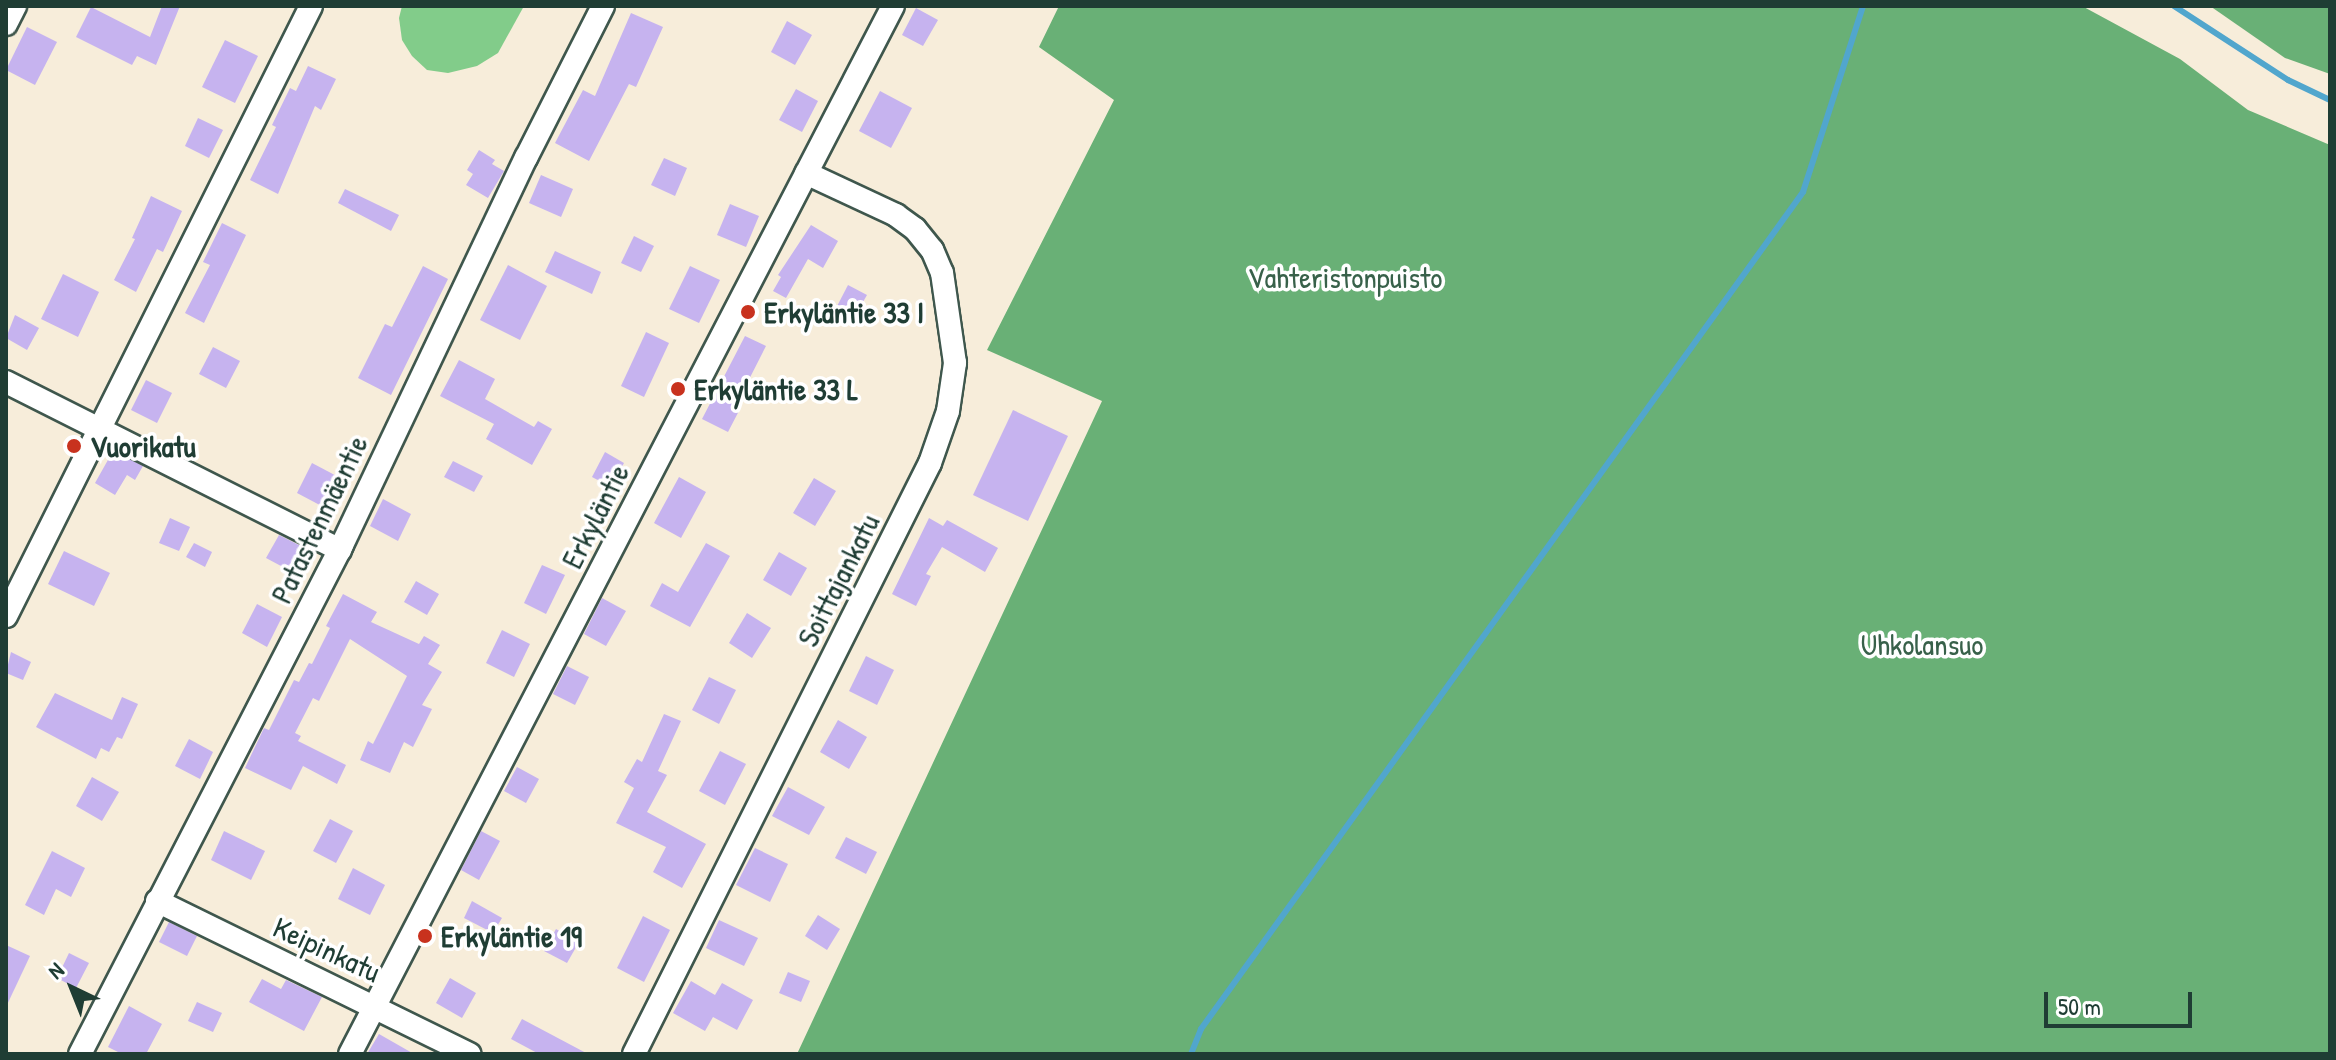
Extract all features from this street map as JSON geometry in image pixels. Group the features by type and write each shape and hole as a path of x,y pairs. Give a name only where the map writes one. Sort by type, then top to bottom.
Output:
{"street":[{"path":"6,24 15,6"},
{"path":"6,616 311,6"},
{"name":"Patastenmäentie","path":"80,1054 340,550 526,158 603,6"},
{"name":"Erkyläntie","path":"350,1054 893,6"},
{"name":"Soittajankatu","path":"634,1054 930,463 948,411 955,363 942,273 932,250 915,229 896,215 806,173"},
{"path":"6,382 340,550"},
{"name":"Keipinkatu","path":"157,901 470,1054"}],"green space":[{"path":"402,6 524,6 498,53 477,66 448,73 427,70 412,56 402,40 399,18"},
{"name":"Uhkolansuo","path":"1059,6 2082,6 2180,59 2248,110 2330,145 2330,1054 797,1054 1102,401 987,350 1114,100 1039,47"},
{"path":"2210,6 2330,6 2330,74 2285,58"}],"building":[{"path":"162,6 180,6 156,65 137,56 132,65 76,37 91,7 150,37"},
{"path":"916,8 938,20 923,46 902,35"},
{"path":"631,13 663,27 636,87 629,84 589,161 555,143 583,90 595,96"},
{"path":"787,21 812,35 795,65 771,52"},
{"path":"27,27 57,42 35,85 6,70"},
{"path":"225,40 258,56 235,103 202,87"},
{"path":"308,66 336,79 321,110 315,106 278,194 250,180 276,127 272,125 290,88 296,91"},
{"path":"796,89 818,101 802,132 779,120"},
{"path":"880,91 912,108 891,148 859,131"},
{"path":"198,118 223,130 209,158 185,146"},
{"path":"479,150 495,160 492,164 504,171 488,198 466,185 473,174 467,170"},
{"path":"664,158 687,168 675,196 651,185"},
{"path":"541,175 573,189 561,217 529,203"},
{"path":"345,189 399,215 391,231 338,203"},
{"path":"151,196 182,211 163,252 157,249 136,292 114,280 135,239 132,238"},
{"path":"730,204 759,216 746,247 717,235"},
{"path":"222,223 246,235 204,323 185,313 210,265 203,262"},
{"path":"811,225 838,241 823,268 808,259 786,298 773,291 781,277 778,275"},
{"path":"634,236 654,246 641,272 621,263"},
{"path":"555,251 601,272 592,294 545,272"},
{"path":"508,265 547,286 520,340 480,320"},
{"path":"423,266 448,279 391,395 358,378 385,324 392,327"},
{"path":"690,266 720,280 699,323 669,309"},
{"path":"63,274 99,292 78,337 41,319"},
{"path":"848,285 867,295 852,321 834,312"},
{"path":"15,315 39,328 27,350 6,338"},
{"path":"646,332 669,343 644,397 621,386"},
{"path":"745,336 766,346 736,405 741,407 728,432 702,419"},
{"path":"213,347 240,361 226,388 199,374"},
{"path":"459,360 495,379 485,399 534,427 538,421 552,429 532,465 486,439 494,424 440,396"},
{"path":"146,380 172,393 157,423 131,410"},
{"path":"1013,410 1068,436 1028,521 973,495"},
{"path":"113,451 143,466 135,480 127,475 115,495 95,483"},
{"path":"605,452 624,463 611,487 592,477"},
{"path":"453,461 483,476 474,492 444,477"},
{"path":"312,463 348,482 333,512 297,493"},
{"path":"679,477 706,492 681,538 654,523"},
{"path":"814,478 836,491 815,526 793,513"},
{"path":"383,499 411,514 398,541 370,526"},
{"path":"170,518 190,527 179,551 159,543"},
{"path":"929,518 943,526 947,520 998,548 985,572 942,547 926,574 931,576 916,606 892,594"},
{"path":"279,535 309,550 296,574 266,558"},
{"path":"194,543 212,552 205,567 186,557"},
{"path":"706,543 730,556 690,627 650,606 662,583 678,592"},
{"path":"64,551 110,573 94,606 48,584"},
{"path":"779,552 807,568 791,596 763,580"},
{"path":"542,565 565,575 546,614 524,603"},
{"path":"416,581 439,594 427,615 404,602"},
{"path":"343,594 377,612 371,622 419,644 424,636 440,645 428,664 442,672 422,705 432,709 413,747 404,742 390,773 360,760 368,741 373,744 407,676 350,639 319,701 313,698 295,733 301,736 298,741 346,765 337,784 303,766 291,790 245,768 264,728 269,730 294,680 299,682 309,663 312,664 330,628 326,626"},
{"path":"602,598 626,611 606,646 584,634"},
{"path":"257,604 282,617 267,647 242,633"},
{"path":"747,613 771,628 752,658 729,643"},
{"path":"502,630 530,644 514,677 486,663"},
{"path":"11,652 31,662 23,680 6,673"},
{"path":"866,656 894,670 877,705 849,691"},
{"path":"567,666 589,677 575,705 553,694"},
{"path":"709,677 736,690 719,724 692,710"},
{"path":"55,693 112,720 122,697 138,704 122,739 117,737 109,752 101,748 96,759 36,727"},
{"path":"664,714 681,721 658,771 667,775 647,812 706,844 682,888 653,872 666,847 616,823 634,788 624,782 637,759 642,762"},
{"path":"838,720 867,737 849,769 820,752"},
{"path":"189,739 213,752 200,779 175,766"},
{"path":"720,751 746,764 725,805 699,791"},
{"path":"517,767 539,779 526,803 504,791"},
{"path":"92,777 119,792 102,821 76,806"},
{"path":"788,787 825,807 809,835 772,816"},
{"path":"330,819 353,831 336,863 313,851"},
{"path":"224,831 265,851 251,880 211,860"},
{"path":"481,831 500,841 479,880 461,870"},
{"path":"846,837 877,852 866,874 835,858"},
{"path":"755,848 788,864 770,902 736,885"},
{"path":"52,851 85,868 71,897 56,889 44,915 25,905"},
{"path":"353,868 385,885 370,915 338,899"},
{"path":"472,901 502,918 493,933 464,918"},
{"path":"818,915 840,929 827,950 805,936"},
{"path":"643,916 670,930 644,982 617,968"},
{"path":"719,920 758,938 744,966 706,948"},
{"path":"169,922 197,936 187,956 159,942"},
{"path":"556,929 579,942 567,963 544,951"},
{"path":"6,945 30,956 6,1007"},
{"path":"69,953 89,963 76,988 57,978"},
{"path":"788,972 810,981 801,1002 779,993"},
{"path":"450,978 476,993 462,1018 436,1003"},
{"path":"262,979 281,989 286,980 322,997 304,1031 249,1002"},
{"path":"691,981 715,995 722,983 753,1000 737,1030 713,1017 705,1031 673,1013"},
{"path":"197,1002 222,1013 213,1032 188,1021"},
{"path":"129,1006 162,1024 146,1054 122,1054 108,1047"},
{"path":"522,1019 588,1054 539,1054 511,1039"},
{"path":"379,1034 414,1054 367,1054"}],"waterway":[{"path":"1191,1054 1201,1029 1803,192 1863,6"},
{"path":"2174,6 2288,80 2330,100"}],"place":[{"name":"Erkyläntie 33 I","path":"748,312"},
{"name":"Erkyläntie 33 L","path":"678,389"},
{"name":"Vuorikatu","path":"74,446"},
{"name":"Erkyläntie 19","path":"425,936"}],"park label":[{"name":"Vahteristonpuisto","path":"1345,277"}]}
